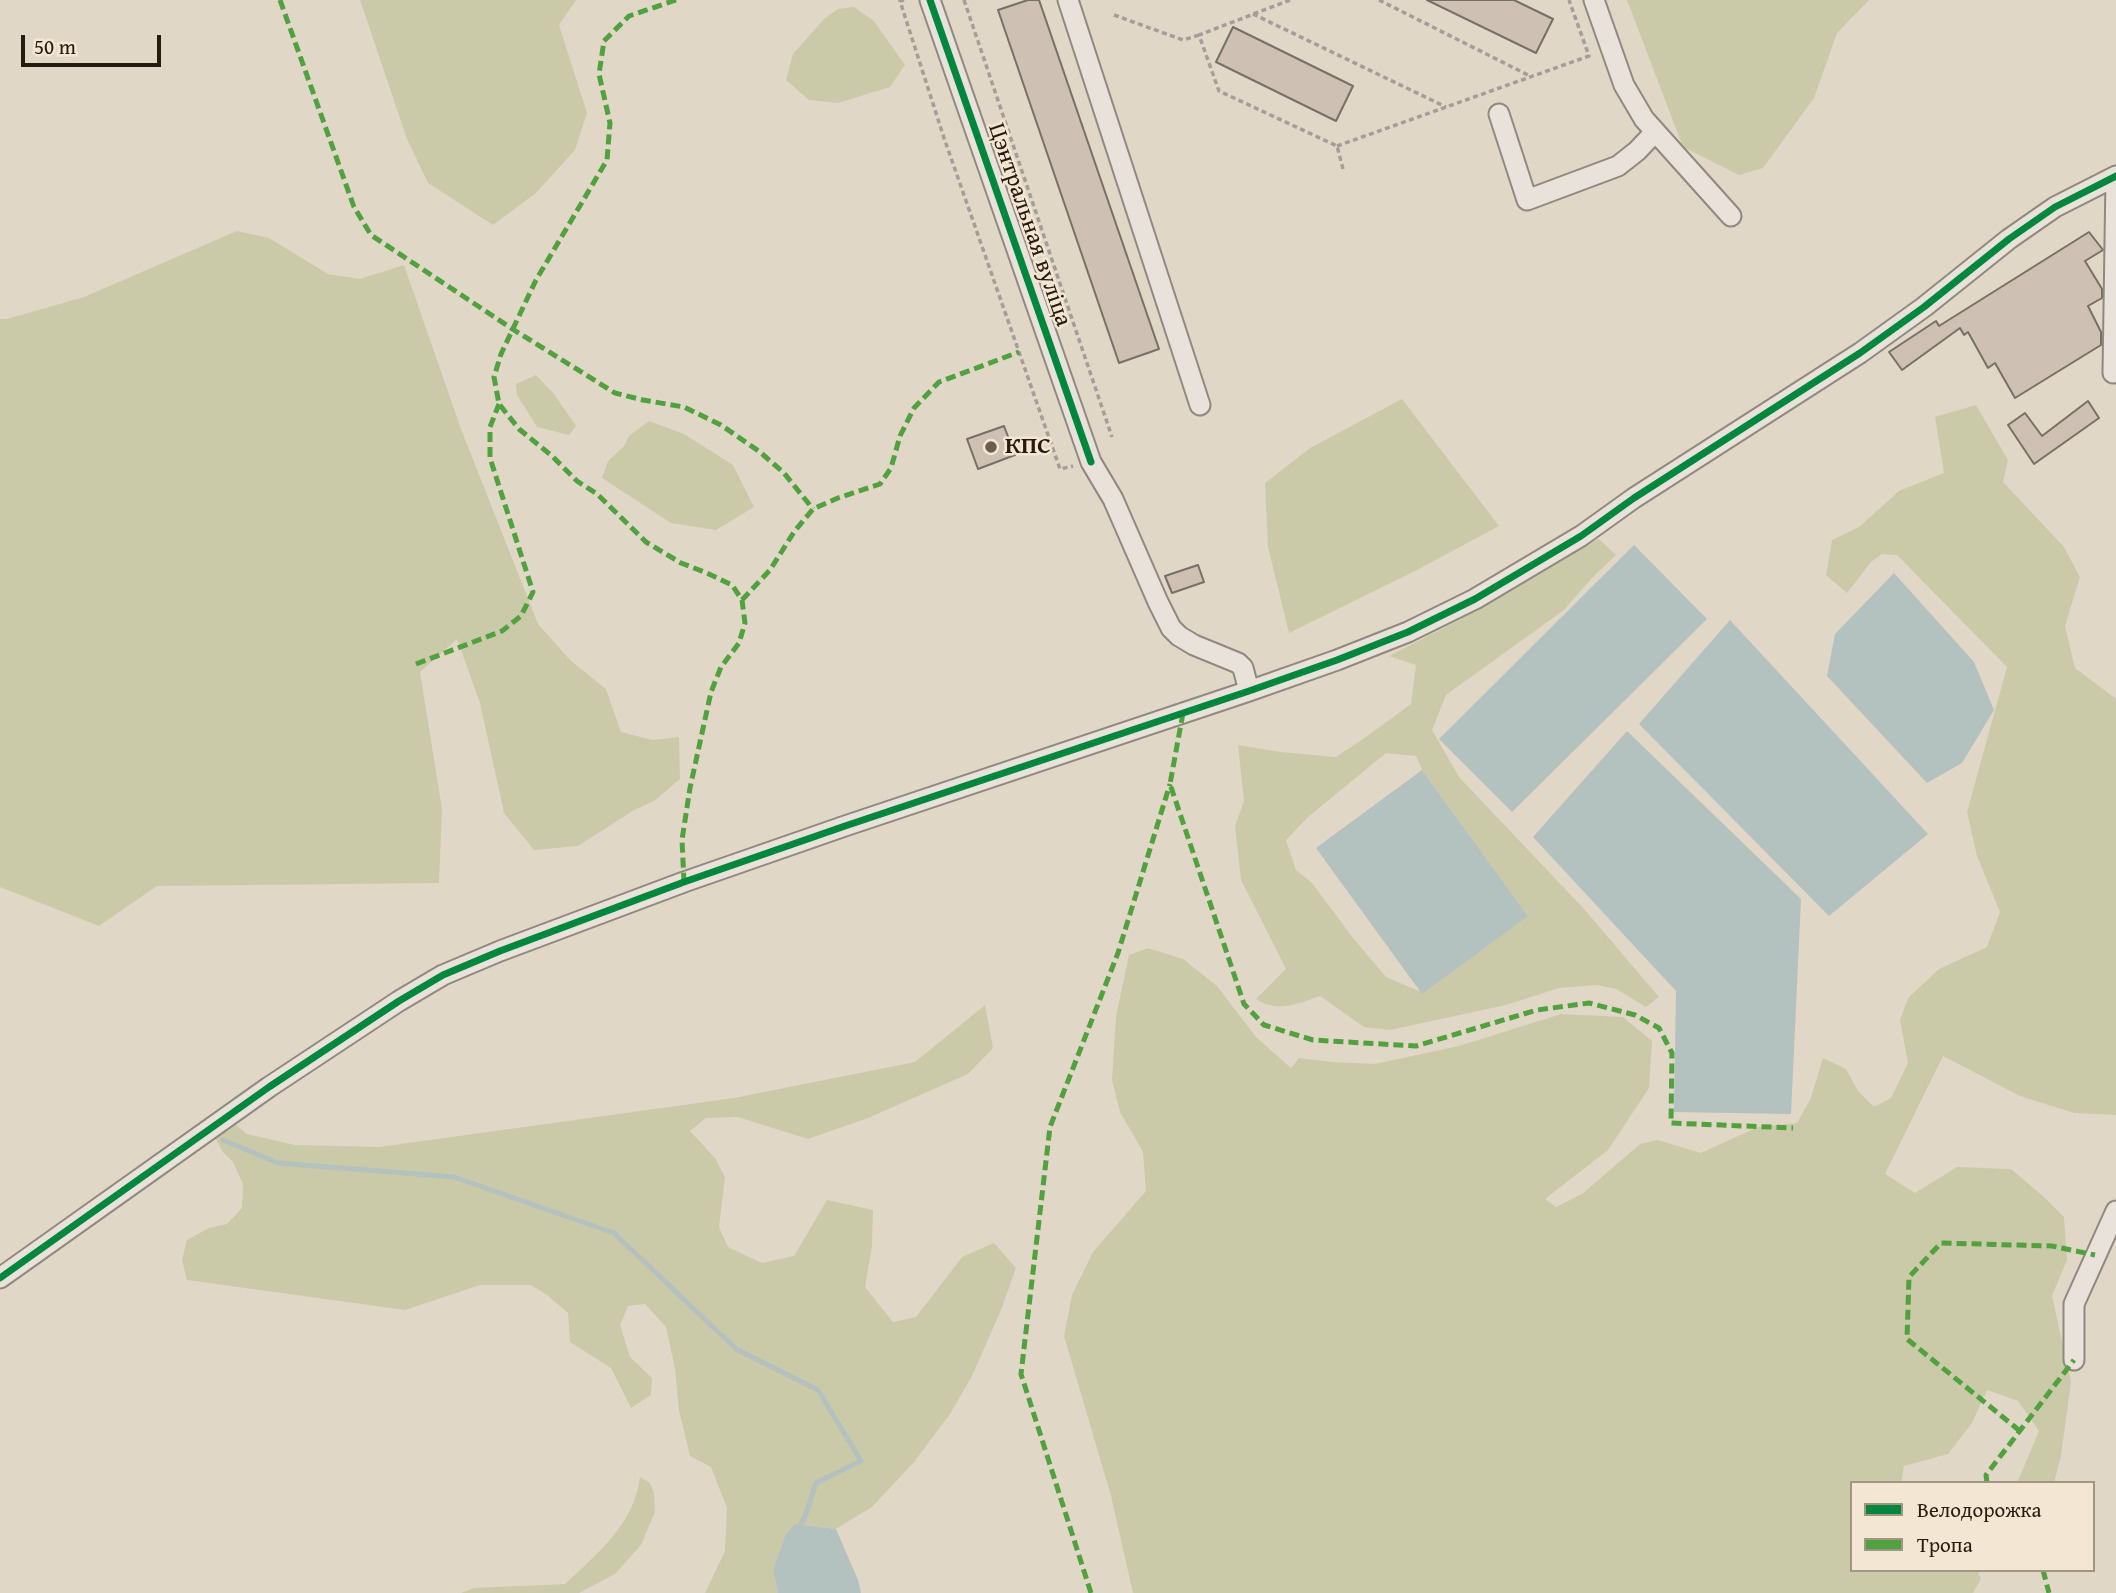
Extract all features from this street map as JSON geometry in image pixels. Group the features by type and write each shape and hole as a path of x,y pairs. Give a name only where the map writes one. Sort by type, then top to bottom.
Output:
{"street":[{"name":"Цэнтральная вуліца","path":"930,0 1091,462 1113,499 1171,628 1194,645 1238,663 1249,691"},
{"path":"1068,0 1200,405"},
{"path":"1594,0 1624,85 1644,119 1731,216"},
{"path":"1499,114 1527,200 1618,166 1655,132"},
{"path":"0,1278 268,1087 443,975 696,878 1249,691 1408,632 1475,600 1581,537 1634,498 1860,353 2055,207 2116,176 2113,373"},
{"path":"2074,1360 2074,1304 2116,1211"}],"path":[{"path":"901,0 944,138 1060,469 1091,462"},
{"path":"964,0 1112,437"},
{"path":"1114,15 1183,40 1290,0"},
{"path":"1379,0 1532,76"},
{"path":"1199,34 1219,91 1337,146 1590,56 1569,0"},
{"path":"1253,14 1446,107"},
{"path":"1337,146 1343,169"}],"green space":[{"path":"360,0 576,0 559,25 587,113 575,150 536,193 493,225 428,183 407,139"},
{"path":"1627,0 1869,0 1837,33 1814,98 1763,168 1739,175 1683,147"},
{"path":"854,7 874,21 905,65 890,87 838,103 809,100 786,80 793,54 825,18 838,9"},
{"path":"237,231 269,238 328,274 360,279 404,265 461,429 538,624 571,661 606,689 621,732 653,740 679,737 680,779 654,801 634,810 578,846 534,850 504,813 480,703 457,639 420,672 442,809 439,883 157,886 99,926 0,887 0,319 84,297"},
{"path":"536,375 554,394 576,426 569,435 537,427 517,395 516,384"},
{"path":"1402,399 1499,526 1289,633 1268,547 1265,483 1310,448"},
{"path":"1976,405 2008,460 2003,482 2064,547 2080,577 2065,626 2075,668 2116,699 2116,1115 2074,1113 2020,1096 1943,1056 1885,1174 1915,1193 1957,1167 2011,1169 2064,1217 2067,1260 2052,1296 2071,1382 2061,1456 2055,1481 2018,1481 2039,1431 2018,1401 1987,1390 1972,1423 1948,1454 1904,1466 1901,1481 1850,1481 1850,1572 1978,1572 1981,1579 1973,1593 1133,1593 1111,1496 1064,1336 1072,1295 1093,1252 1146,1191 1143,1152 1120,1112 1112,1080 1116,1016 1129,955 1148,948 1183,959 1217,986 1256,1037 1291,1068 1299,1058 1375,1064 1459,1046 1561,1014 1623,1017 1652,1041 1649,1088 1608,1150 1545,1199 1556,1207 1582,1194 1640,1144 1658,1140 1701,1153 1758,1127 1797,1123 1810,1100 1823,1058 1846,1069 1858,1091 1874,1107 1891,1098 1908,1063 1900,1020 1908,998 1939,969 1987,947 2000,912 1977,856 1967,812 2007,667 1897,555 1882,554 1871,562 1847,593 1826,575 1832,540 1859,527 1899,491 1944,473 1935,417"},
{"path":"649,421 684,434 733,465 754,507 716,530 671,523 602,478 608,461 624,446 629,436"},
{"path":"1599,539 1616,555 1564,610 1446,695 1432,730 1459,777 1584,909 1659,997 1646,1007 1616,989 1597,985 1559,988 1506,1005 1390,1030 1364,1027 1320,996 1280,1006 1272,1006 1256,999 1286,969 1241,880 1235,826 1244,801 1238,745 1336,757 1411,704 1416,665 1389,656 1465,617 1560,554","holes":["1386,753 1416,756 1422,770 1528,916 1419,991 1386,977 1312,883 1296,870 1286,840 1308,817"]},
{"path":"985,1005 993,1048 968,1074 868,1118 808,1139 738,1117 706,1118 690,1131 715,1158 725,1177 719,1227 728,1247 762,1263 794,1256 827,1200 873,1210 872,1246 865,1287 893,1322 916,1317 962,1257 994,1243 1016,1268 972,1376 950,1414 914,1462 872,1507 836,1529 795,1524 773,1570 778,1593 705,1593 725,1551 727,1508 711,1467 690,1456 679,1410 675,1369 666,1327 645,1304 628,1306 620,1325 630,1357 652,1378 651,1395 631,1408 611,1368 570,1342 568,1313 531,1285 480,1285 405,1310 187,1280 182,1260 187,1240 209,1228 227,1224 242,1208 243,1184 233,1162 222,1151 214,1135 233,1122 247,1134 295,1145 379,1147 734,1098 915,1062"},
{"path":"640,1477 650,1483 654,1493 655,1512 641,1545 615,1574 579,1593 461,1593 474,1588 565,1584 613,1536 630,1509"}],"shaded area":[{"path":"1634,545 1707,619 1512,812 1439,739"},
{"path":"1894,573 1974,662 1994,710 1962,763 1927,783 1827,676 1835,634"},
{"path":"1730,620 1928,834 1829,916 1639,724"},
{"path":"1627,731 1801,899 1791,1114 1674,1112 1676,991 1533,837"},
{"path":"1422,770 1528,916 1422,994 1316,848"},
{"path":"795,1524 836,1529 861,1593 778,1593 773,1570 786,1534"}],"building":[{"path":"1028,0 1039,0 1159,349 1119,363 998,10"},
{"path":"1427,0 1514,0 1553,19 1536,53"},
{"path":"1233,27 1353,86 1336,121 1216,62"},
{"path":"2089,232 2103,250 2085,261 2102,289 2102,298 2088,306 2101,332 2101,345 2015,398 1995,363 1988,368 1968,332 1964,335 1960,328 1902,370 1889,352 1936,321 1939,326"},
{"path":"2088,401 2099,418 2034,464 2008,425 2025,413 2042,436"},
{"name":"КПС","path":"1004,426 1015,455 978,469 967,439"},
{"path":"1198,565 1204,582 1172,593 1165,576"}],"waterway":[{"path":"223,1140 278,1163 454,1177 614,1233 736,1349 818,1390 861,1461 816,1483 798,1531"}],"marked path":[{"path":"280,0 354,207 371,235 615,393 684,407 721,425 760,452 784,473 813,509"},
{"path":"676,0 629,16 604,41 599,74 610,123 607,160 536,280 501,354 494,377 499,404 519,429 577,481 597,494 646,542 681,563 732,585 742,600 745,623 739,643 721,667 711,692 690,788 682,840 684,882"},
{"path":"742,600 770,570 794,532 813,509 880,484 891,468 900,436 914,408 939,382 1019,352"},
{"path":"416,664 502,631 521,616 533,592 490,458 490,427 499,404"},
{"path":"1183,713 1170,784 1244,1004 1264,1025 1313,1040 1416,1046 1537,1010 1589,1003 1635,1015 1659,1028 1672,1053 1671,1123 1793,1128"},
{"path":"1091,1593 1021,1374 1050,1127 1118,953 1170,784"},
{"path":"2020,1431 1907,1339 1909,1277 1941,1243 2052,1246 2095,1255"},
{"path":"1987,1481 1986,1475 2074,1360"},
{"path":"2044,1572 2049,1593"}],"cycle path":[{"path":"930,0 1091,462"},
{"path":"0,1278 269,1087 443,975 684,882 1337,660 1408,632 1475,599 1581,536 1634,498 1860,353 2055,207 2116,176"}],"place":[{"name":"КПС","path":"991,447"}]}
